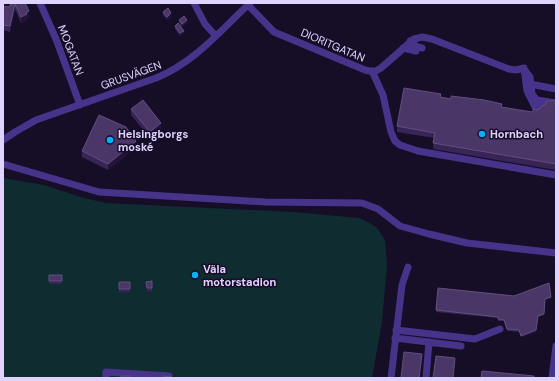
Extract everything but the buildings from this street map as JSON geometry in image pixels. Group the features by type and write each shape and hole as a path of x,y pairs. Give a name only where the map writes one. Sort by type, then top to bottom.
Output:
{"street":[{"name":"MOGATAN","path":"40,3 56,39 80,104"},
{"path":"194,3 205,24 215,36"},
{"name":"GRUSVÄGEN","path":"3,140 36,120 156,78 174,70 189,60 249,4"},
{"name":"DIORITGATAN","path":"249,4 274,32 365,70 372,71 381,68 410,42 414,39 422,37 432,39 509,69 516,70 524,68"},
{"path":"403,48 419,50 410,42"},
{"path":"524,68 530,77 532,94 537,100 540,109 527,91 524,68"},
{"path":"372,71 383,95 391,132 395,141 400,145 454,157 556,175"},
{"path":"530,84 556,89"},
{"path":"537,100 556,103"},
{"path":"3,164 99,192 265,202 362,203 378,209 400,226 429,234 467,243 556,253"},
{"path":"390,378 402,285 408,267"},
{"path":"396,334 474,339 500,329"},
{"path":"396,334 429,342 461,346"},
{"path":"426,378 429,342"},
{"path":"552,378 556,346"},
{"path":"106,378 106,372 169,376"}],"green space":[{"name":"Väla motorstadion","path":"3,178 44,185 84,198 106,203 293,212 359,218 370,223 377,228 385,240 387,266 382,322 372,378 3,378"}],"place":[{"name":"Hornbach","path":"482,134"},
{"name":"Helsingborgs moské","path":"110,140"},
{"name":"Väla motorstadion","path":"195,275"}]}
